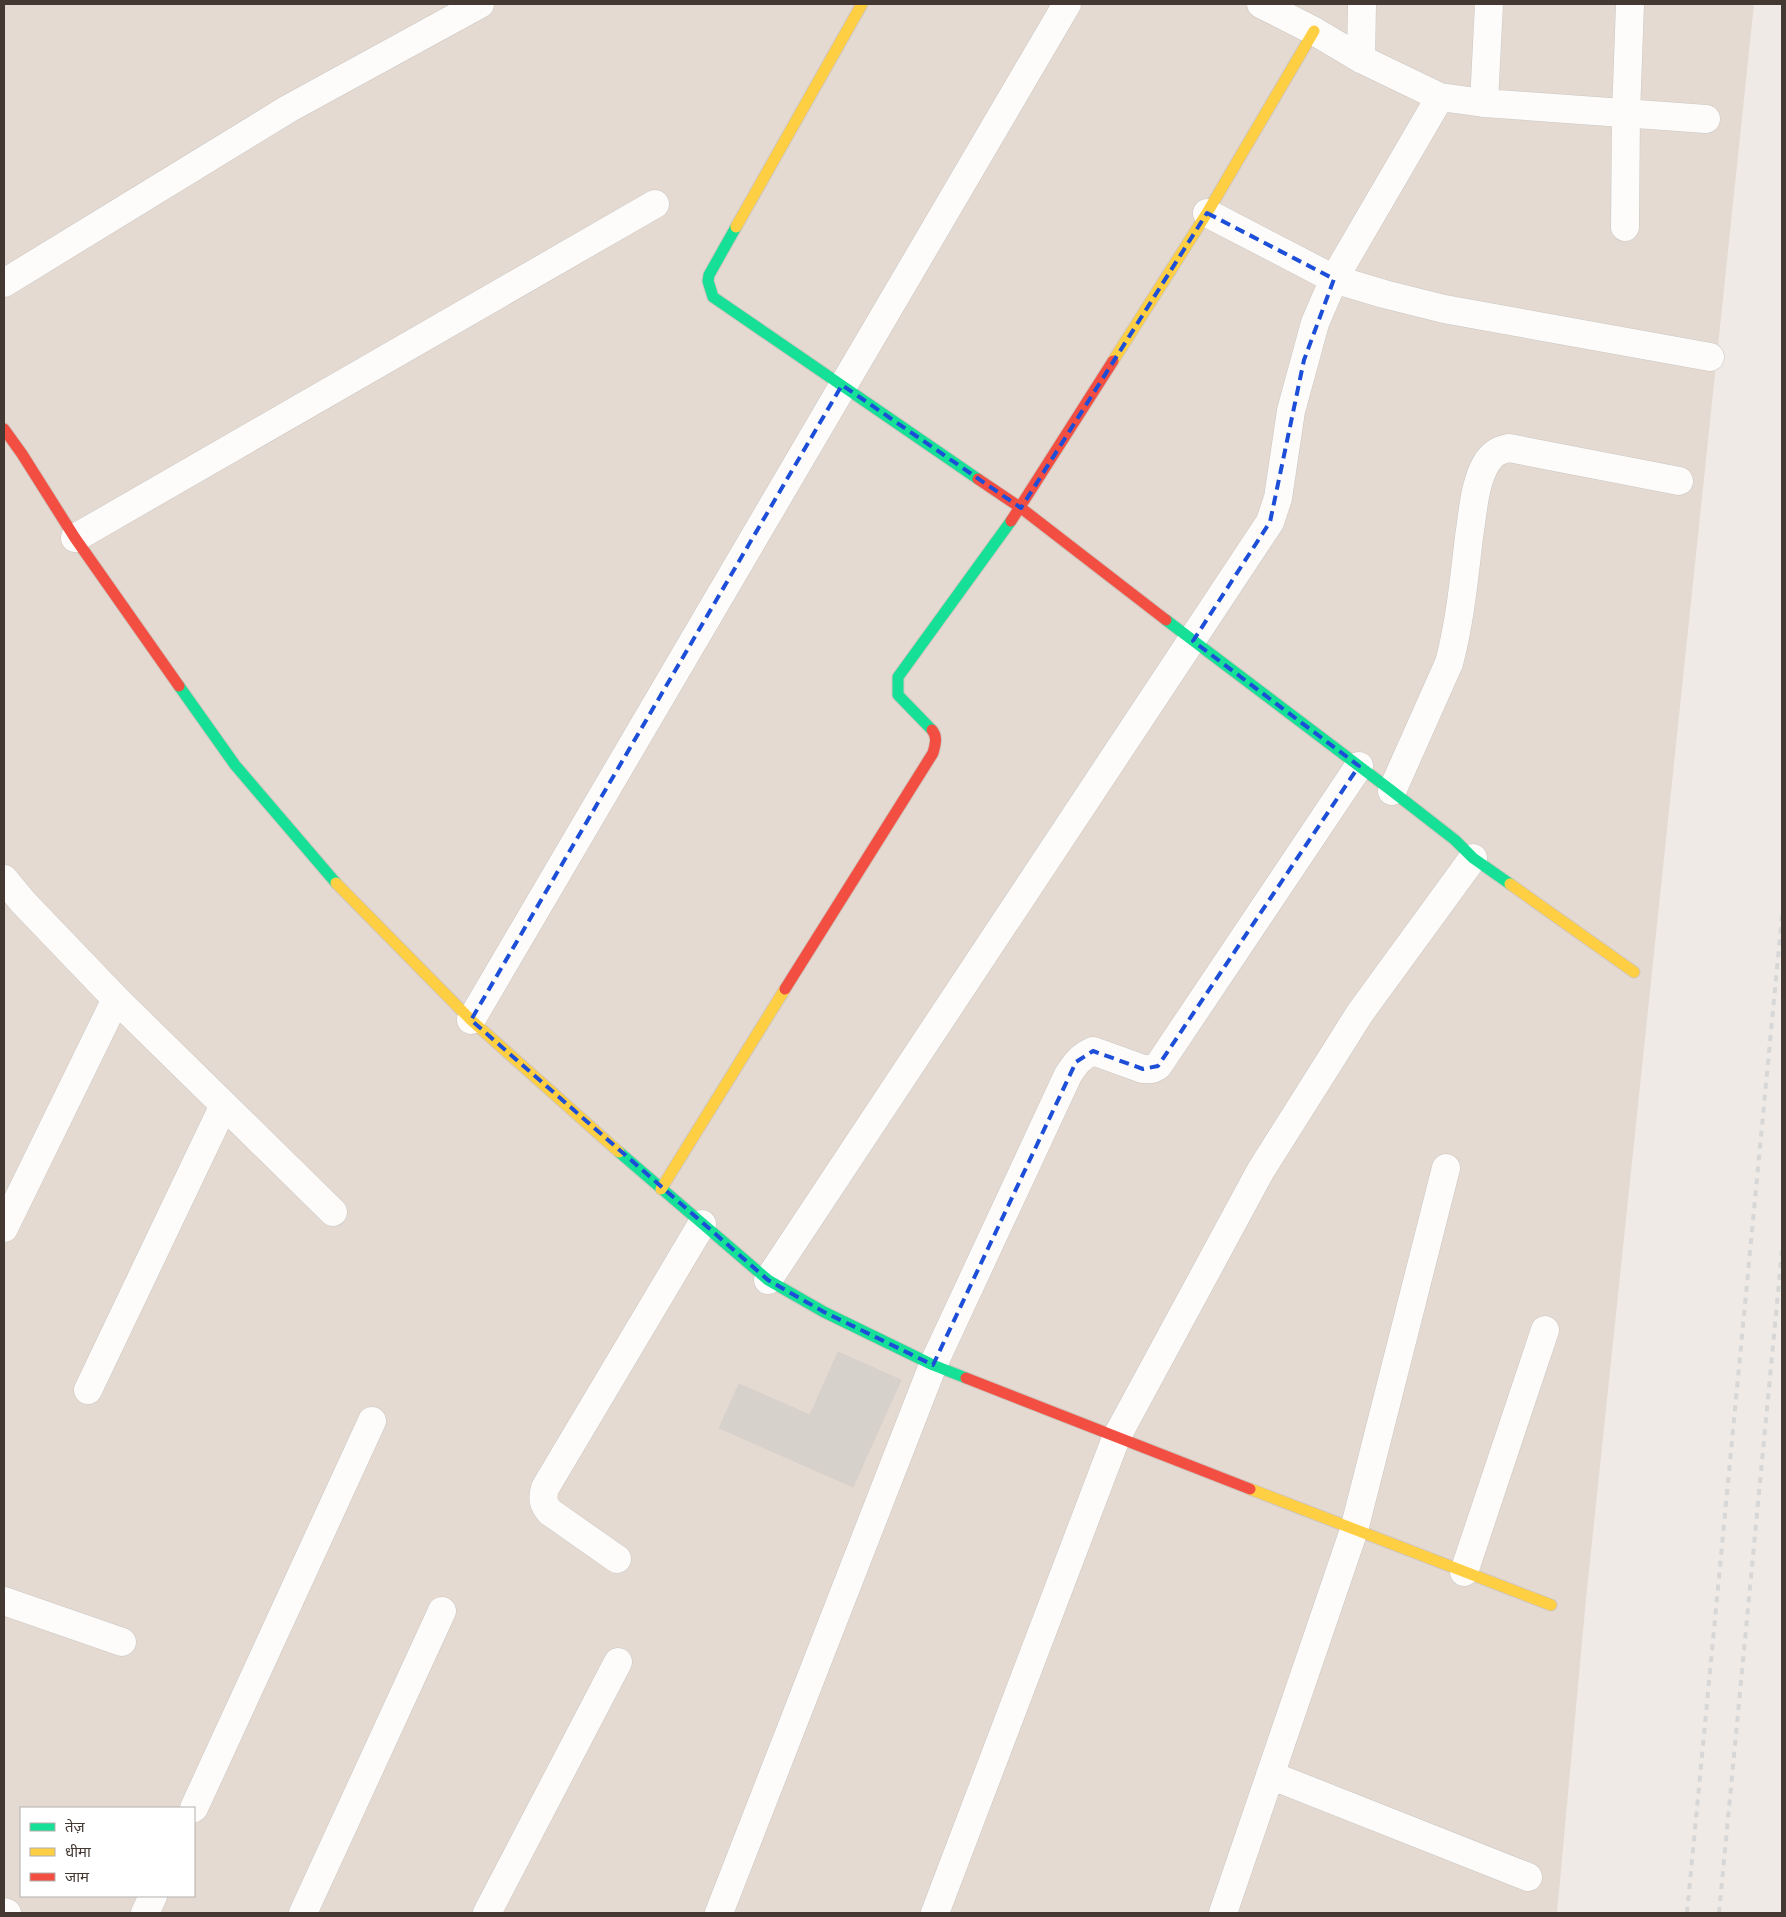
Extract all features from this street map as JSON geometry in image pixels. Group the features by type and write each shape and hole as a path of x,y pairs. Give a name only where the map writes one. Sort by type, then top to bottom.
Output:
{"street":[{"path":"4,283 288,109 480,4"},
{"path":"862,4 709,275 708,281 713,297 1021,508 1193,641 1392,790 1454,840 1473,858 1634,972"},
{"path":"471,1020 1067,4"},
{"path":"1261,4 1314,31 1361,59 1440,97 1484,103 1706,119"},
{"path":"1361,59 1362,4"},
{"path":"1484,103 1489,4"},
{"path":"1625,226 1626,114 1630,4"},
{"path":"661,1189 933,753 936,741 935,734 898,695 898,677 1021,508 1207,213 1314,31"},
{"path":"768,1280 1193,641 1270,522 1278,498 1291,411 1315,323 1334,279 1440,97"},
{"path":"75,538 655,204"},
{"path":"1207,213 1334,279 1384,294 1444,309 1710,357"},
{"path":"4,429 75,538 235,765 337,885 471,1020 661,1189 768,1280 824,1312 933,1365 1116,1438 1551,1605"},
{"path":"1392,790 1448,662 1454,640 1473,509 1480,480 1487,462 1497,451 1509,448 1679,481"},
{"path":"720,1913 933,1365 1054,1105 1076,1062 1093,1051 1143,1069 1152,1069 1158,1066 1359,766"},
{"path":"935,1913 1116,1438 1261,1170 1360,1013 1473,858"},
{"path":"4,879 116,1000 333,1212"},
{"path":"4,1228 116,1000"},
{"path":"88,1390 224,1105"},
{"path":"1223,1913 1354,1530 1446,1168"},
{"path":"616,1559 550,1512 543,1501 543,1495 545,1488 702,1224"},
{"path":"1464,1572 1545,1330"},
{"path":"194,1807 372,1421"},
{"path":"4,1601 122,1642"},
{"path":"303,1913 442,1611"},
{"path":"487,1913 618,1662"},
{"path":"1270,1774 1528,1877"},
{"path":"145,1913 153,1897"}],"highlighted area":[{"path":"1207,213 1334,279 1304,360 1270,522 1193,641 1359,766 1158,1066 1143,1069 1093,1051 1076,1062 933,1365 824,1312 768,1280 471,1020 842,385 1021,508"}],"shaded area":[{"path":"4,4 1754,4 1586,1599 1557,1913 4,1913"}],"building":[{"path":"838,1352 901,1380 853,1487 719,1428 739,1384 810,1415"}],"railway":[{"path":"1687,1913 1782,916"},
{"path":"1719,1913 1782,1251"}],"traffic: fast":[{"path":"736,227 709,275 708,281 713,297 978,479"},
{"path":"932,730 898,695 898,677 1011,521"},
{"path":"1166,620 1392,791 1455,840 1473,858 1510,884"},
{"path":"179,686 235,765 336,883"},
{"path":"619,1152 768,1280 824,1312 933,1365 966,1378"}],"traffic: slow":[{"path":"736,227 862,4"},
{"path":"1113,361 1207,213 1314,31"},
{"path":"336,883 471,1020 619,1152"},
{"path":"1510,884 1634,972"},
{"path":"661,1189 785,989"},
{"path":"1250,1489 1551,1605"}],"traffic: jam":[{"path":"1011,521 1113,361"},
{"path":"4,429 75,538 179,686"},
{"path":"978,479 1021,508 1166,620"},
{"path":"785,989 933,753 935,738 932,730"},
{"path":"966,1378 1250,1489"}]}
